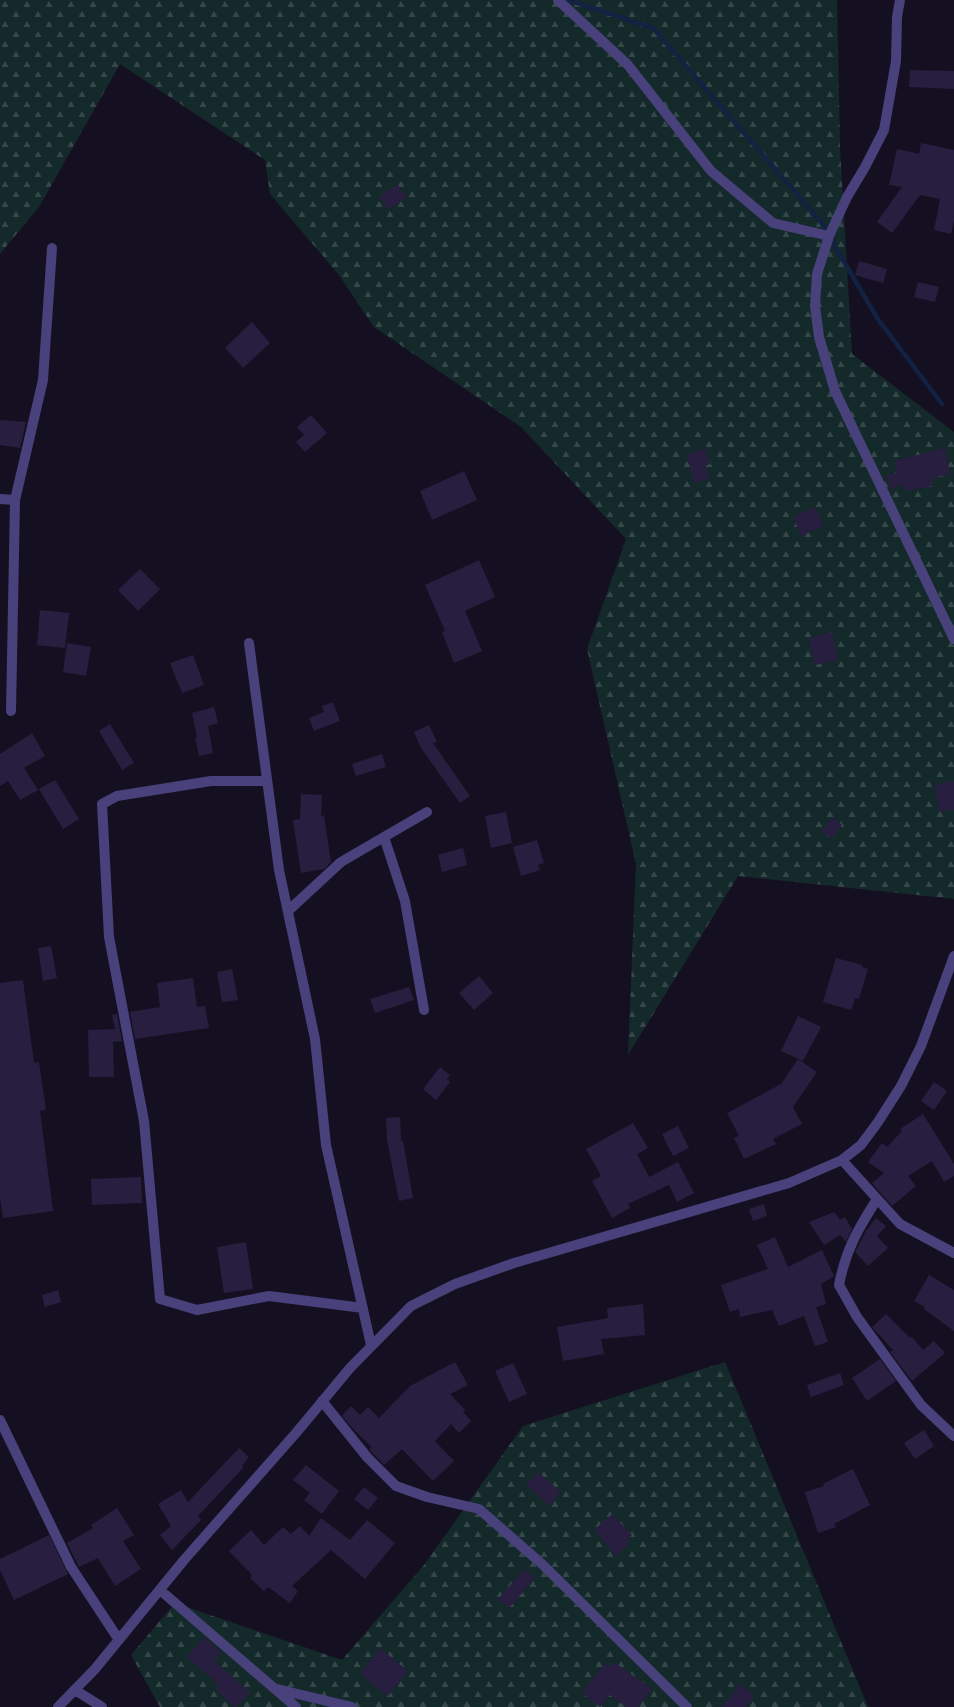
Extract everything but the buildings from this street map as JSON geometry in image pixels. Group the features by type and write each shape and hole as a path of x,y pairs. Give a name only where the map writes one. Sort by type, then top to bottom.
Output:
{"street":[{"path":"558,0 628,65 711,171 773,223 829,236"},
{"path":"900,0 897,17 896,61 884,130 865,167 847,197 829,236 817,274 815,306 819,337 835,391 954,639"},
{"path":"11,711 15,500 43,380 52,248"},
{"path":"0,499 15,500"},
{"path":"249,643 279,870 315,1039 326,1145 371,1345"},
{"path":"267,781 211,781 117,796 102,804 109,937 144,1121 160,1299 197,1310 269,1296 363,1308"},
{"path":"288,911 341,862 427,812"},
{"path":"384,837 405,901 424,1010"},
{"path":"58,1707 95,1669 160,1590 371,1345 411,1306 455,1284 514,1263 789,1183 842,1160 861,1145 901,1086 921,1046 954,956"},
{"path":"842,1160 900,1224 954,1253"},
{"path":"877,1199 859,1227 844,1260 839,1285 857,1317 921,1405 954,1436"},
{"path":"322,1401 367,1457 396,1486 426,1497 479,1509 542,1564 687,1707"},
{"path":"0,1420 71,1567 119,1640"},
{"path":"160,1590 296,1707"},
{"path":"275,1689 352,1707"},
{"path":"75,1690 102,1707"}],"green space":[{"path":"0,0 837,0 840,148 852,354 954,432 954,899 738,876 628,1055 636,864 587,649 626,539 521,427 374,327 339,275 270,194 265,160 120,64 39,207 0,254"},
{"path":"725,1362 868,1707 160,1707 131,1655 175,1603 342,1660 424,1565 523,1426"}],"waterway":[{"path":"569,0 653,28 821,222 877,318 942,404"}]}
